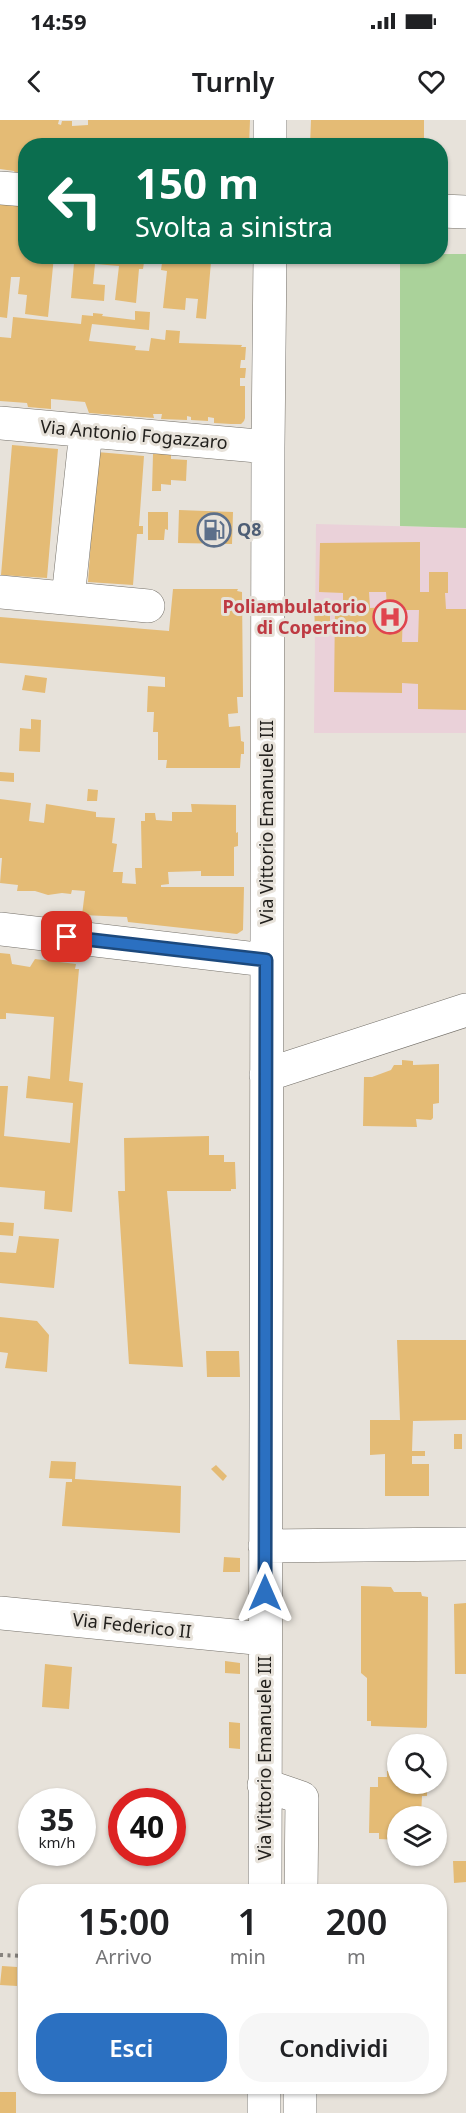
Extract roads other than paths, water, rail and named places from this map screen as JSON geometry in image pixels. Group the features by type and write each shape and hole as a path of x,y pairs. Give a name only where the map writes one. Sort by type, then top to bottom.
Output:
{"street":[{"path":"270,120 270,138"},
{"path":"0,188 18,189"},
{"path":"448,212 466,212"},
{"name":"Via Vittorio Emanuele III","path":"265,1884 270,264"},
{"name":"Via Antonio Fogazzaro","path":"0,423 268,447"},
{"path":"68,598 86,431"},
{"path":"0,592 148,606"},
{"path":"0,929 266,960"},
{"path":"266,1075 466,1010"},
{"path":"265,1546 466,1544"},
{"name":"Via Federico II","path":"0,1613 265,1639"},
{"path":"264,1785 302,1798 301,1884"},
{"path":"264,2094 264,2113"},
{"path":"300,2094 300,2113"}],"place":[{"name":"Q8","path":"214,530"},
{"name":"Poliambulatorio di Copertino","path":"390,617"}]}
